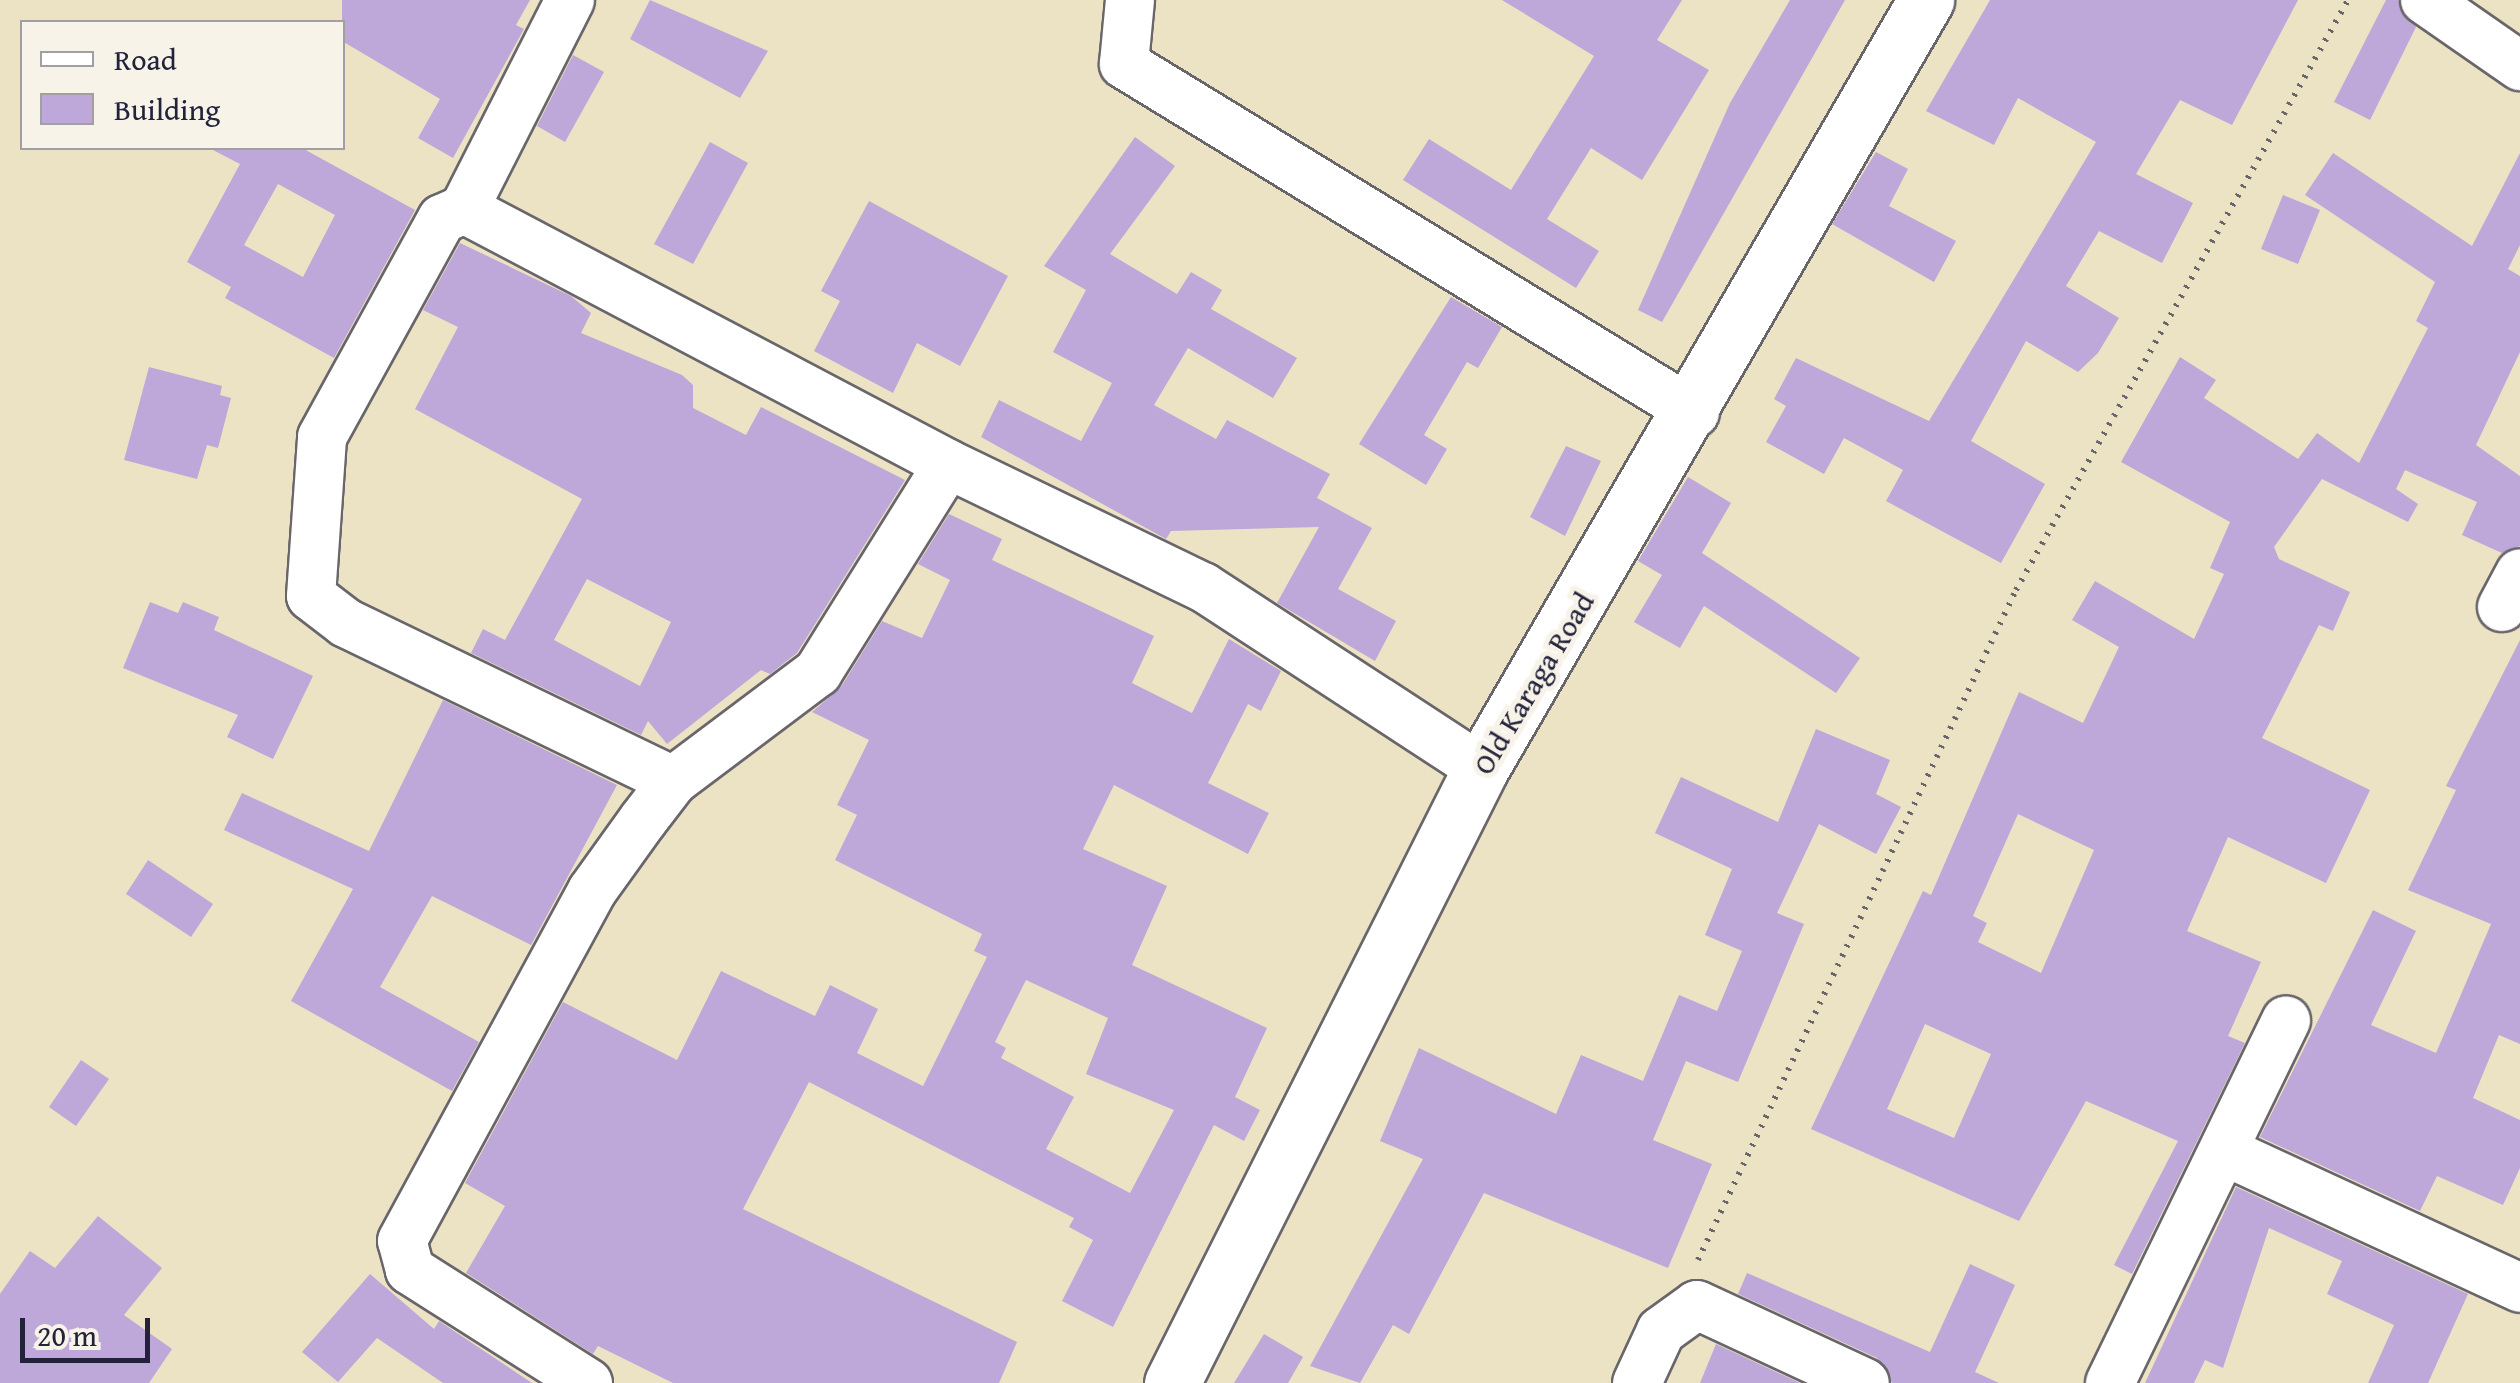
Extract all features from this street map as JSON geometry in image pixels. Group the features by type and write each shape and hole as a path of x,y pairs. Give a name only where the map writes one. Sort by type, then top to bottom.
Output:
{"street":[{"path":"570,0 464,209 442,219 322,437 311,596 346,623 674,781"},
{"path":"1130,0 1124,64 1694,413"},
{"name":"Old Karaga Road","path":"1172,1383 1481,768 1694,413 1926,0"},
{"path":"2425,0 2520,66"},
{"path":"464,209 948,464 1203,587 1481,768"},
{"path":"588,1383 410,1270 402,1241 592,891 674,781 818,672 948,464"},
{"path":"2110,1383 2286,1021"},
{"path":"2224,1151 2520,1288"},
{"path":"1636,1383 1670,1321 1696,1305 1865,1383"}],"path":[{"path":"1670,1321 2016,590 2348,0"}],"building":[{"path":"342,0 530,0 516,25 524,29 453,158 418,138 440,99 345,43"},
{"path":"650,0 768,51 740,98 630,39"},
{"path":"1502,0 1682,0 1657,40 1709,70 1642,180 1591,148 1547,219 1599,251 1576,288 1403,180 1429,139 1511,190 1594,56"},
{"path":"1790,0 1845,0 1662,322 1638,310 1730,103"},
{"path":"1990,0 2298,0 2232,125 2180,100 2136,174 2193,203 2162,263 2099,231 2066,286 2119,318 2098,353 2078,372 2026,341 1971,441 2045,484 2001,563 1886,501 1903,470 1844,438 1824,474 1766,442 1786,406 1774,399 1796,358 1929,421 2096,142 2018,98 1994,145 1926,111"},
{"path":"2386,0 2398,0 2416,27 2370,120 2334,102"},
{"path":"573,55 604,72 565,142 537,126"},
{"path":"1135,137 1175,166 1110,254 1177,294 1191,272 1222,290 1211,309 1297,358 1273,398 1188,348 1154,405 1216,439 1227,420 1330,474 1317,498 1372,528 1338,589 1396,621 1375,661 1277,603 1319,527 1171,531 1166,539 981,437 999,400 1081,441 1112,383 1053,352 1086,290 1044,266"},
{"path":"710,142 748,163 693,264 654,244"},
{"path":"213,150 306,150 415,210 334,358 225,298 231,287 187,262 240,164","holes":["278,184 335,215 303,277 244,245"]},
{"path":"1876,152 1908,169 1889,206 1956,241 1934,282 1832,224"},
{"path":"2333,153 2472,246 2520,153 2520,245 2508,269 2520,276 2520,352 2476,445 2520,476 2520,546 2502,553 2462,535 2477,502 2405,470 2396,489 2418,504 2408,522 2322,479 2274,547 2279,559 2350,592 2333,631 2319,625 2262,738 2370,790 2326,883 2228,837 2187,931 2261,962 2228,1036 2245,1043 2132,1274 2114,1265 2178,1141 2086,1101 2019,1221 1811,1129 1923,891 1931,895 2019,692 2083,723 2119,647 2072,620 2095,581 2194,639 2224,574 2210,568 2230,522 2121,462 2180,357 2216,380 2204,398 2298,459 2317,433 2359,463 2428,328 2416,321 2435,282 2305,195","holes":["2018,814 2094,850 2041,973 1978,942 1987,923 1973,916","1925,1024 1991,1054 1954,1138 1887,1109"]},
{"path":"2283,195 2320,210 2298,264 2261,249"},
{"path":"869,201 1008,276 960,366 917,343 893,393 814,351 840,301 821,291"},
{"path":"460,243 571,296 591,313 581,333 682,375 693,385 693,408 746,435 761,407 905,480 797,653 770,674 761,670 667,744 648,721 641,735 471,653 483,629 505,640 582,499 415,409 458,327 423,310","holes":["587,579 671,622 640,686 554,640"]},
{"path":"1451,297 1502,327 1478,368 1467,362 1424,435 1447,449 1426,485 1359,444"},
{"path":"149,367 222,386 220,395 231,398 218,448 207,445 197,479 124,460"},
{"path":"1566,446 1601,461 1565,536 1530,517"},
{"path":"1688,477 1731,503 1702,553 1860,658 1836,693 1704,606 1680,648 1634,622 1662,575 1638,561"},
{"path":"949,514 1002,539 992,560 1154,636 1132,683 1192,713 1229,639 1281,671 1261,711 1248,704 1208,783 1269,813 1248,854 1114,785 1083,849 1167,886 1132,965 1267,1028 1235,1097 1260,1110 1244,1141 1214,1125 1113,1327 1062,1301 1093,1240 1069,1227 1074,1218 809,1082 743,1209 1017,1342 999,1383 673,1383 598,1346 593,1354 466,1273 505,1206 465,1183 563,1002 677,1060 721,971 815,1016 830,985 878,1009 857,1053 923,1086 987,957 974,951 982,934 835,860 857,815 837,805 869,740 812,712 841,687 882,621 922,638 950,580 918,564","holes":["1026,980 1108,1018 1086,1074 1174,1110 1130,1193 1046,1149 1074,1097 1001,1058 1006,1048 995,1042"]},
{"path":"150,602 178,613 183,602 219,617 214,630 313,676 273,759 227,737 238,715 123,668"},
{"path":"2520,640 2520,1044 2499,1035 2473,1098 2520,1120 2520,1168 2503,1205 2437,1176 2420,1211 2260,1137 2373,910 2416,931 2371,1025 2436,1053 2491,924 2408,890 2456,790 2446,786"},
{"path":"443,700 617,785 531,945 432,896 380,987 479,1042 452,1091 291,1001 353,889 224,830 242,793 369,851"},
{"path":"1816,729 1890,760 1876,794 1901,807 1876,854 1819,824 1777,913 1804,924 1738,1082 1686,1061 1653,1140 1712,1164 1668,1268 1484,1193 1409,1334 1393,1325 1360,1383 1310,1366 1423,1159 1380,1141 1419,1048 1556,1114 1581,1055 1643,1081 1679,995 1717,1011 1742,951 1705,935 1732,869 1655,833 1681,777 1778,822"},
{"path":"148,860 213,904 191,937 126,894"},
{"path":"81,1060 109,1079 76,1126 49,1107"},
{"path":"2236,1187 2468,1294 2428,1383 2368,1383 2394,1325 2327,1294 2342,1261 2269,1228 2223,1368 2205,1360 2194,1383 2145,1383"},
{"path":"98,1216 162,1268 124,1315 172,1349 149,1383 0,1383 0,1294 30,1251 55,1268"},
{"path":"1970,1264 2015,1285 1975,1372 1999,1383 1892,1383 1877,1358 1738,1294 1747,1273 1930,1352"},
{"path":"370,1274 434,1329 439,1321 532,1383 443,1383 377,1338 338,1382 302,1352"},
{"path":"1264,1334 1303,1357 1288,1383 1234,1383"},
{"path":"1716,1344 1800,1383 1700,1383"}]}
